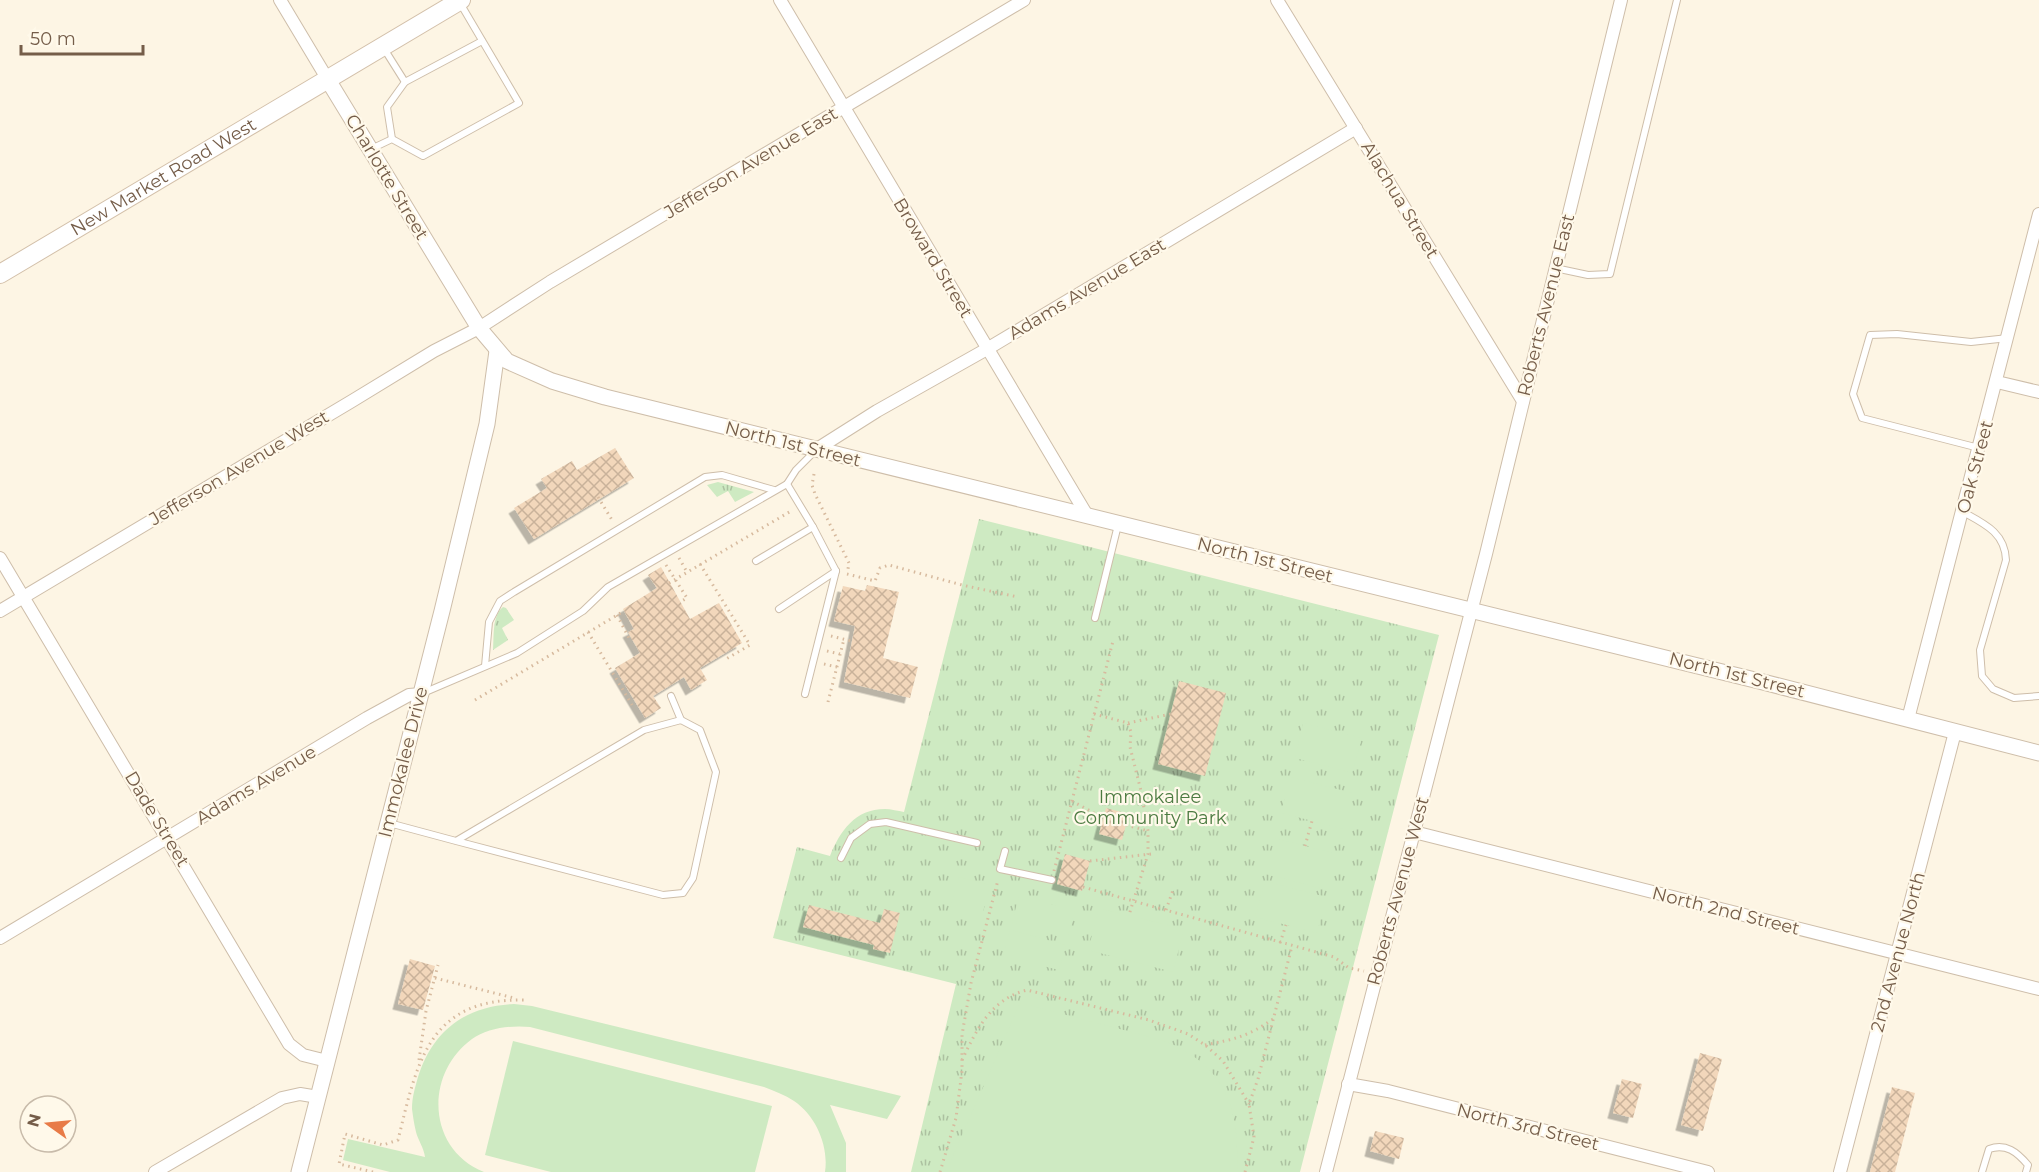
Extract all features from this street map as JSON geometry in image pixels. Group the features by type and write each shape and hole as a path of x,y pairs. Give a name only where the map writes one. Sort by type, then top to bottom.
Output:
{"main road":[{"name":"New Market Road West","path":"0,274 460,1"}],"street":[{"name":"Charlotte Street","path":"280,0 411,219 479,328 497,351"},
{"name":"Broward Street","path":"780,0 1088,517"},
{"name":"Jefferson Avenue East","path":"479,328 550,282 1024,0"},
{"name":"Alachua Street","path":"1277,0 1522,400"},
{"name":"Roberts Avenue East","path":"1472,610 1621,0"},
{"name":"Adams Avenue East","path":"817,449 877,411 987,349 1356,128"},
{"name":"Oak Street","path":"1908,719 2039,214"},
{"name":"Jefferson Avenue West","path":"0,611 434,351 479,328"},
{"name":"North 1st Street","path":"497,351 507,361 552,381 584,391 1472,610 2039,753"},
{"name":"Immokalee Drive","path":"299,1172 421,694 487,424 497,351"},
{"path":"1997,382 2039,392"},
{"name":"Dade Street","path":"0,558 290,1044 303,1055 327,1061"},
{"name":"Roberts Avenue West","path":"1326,1172 1472,610"},
{"name":"Adams Avenue","path":"0,938 367,718 409,695 421,694"},
{"name":"2nd Avenue North","path":"1840,1172 1955,732"},
{"name":"North 2nd Street","path":"1414,832 2039,989"},
{"name":"North 3rd Street","path":"1348,1084 1388,1091 1708,1172"},
{"path":"155,1172 282,1098 300,1094 318,1096"}],"lane":[{"path":"1555,268 1588,275 1610,274 1677,0"},
{"path":"370,149 392,140 423,156 519,103 460,1"},
{"path":"392,140 387,107 405,82 482,41"},
{"path":"383,47 405,82"},
{"path":"1980,448 1862,418 1852,394 1870,335 1897,334 1971,342 2008,338"},
{"path":"421,694 517,653 583,612 608,587 787,484 796,470 817,449"},
{"path":"485,666 489,622 500,601 514,592 705,477 722,475 774,490"},
{"path":"787,484 836,571 805,694"},
{"path":"1963,512 1989,526 2001,538 2006,549 2006,561 1980,650 1982,676 1994,689 2014,698 2039,696"},
{"path":"1095,618 1119,524"},
{"path":"756,561 813,527"},
{"path":"779,609 836,571"},
{"path":"388,823 663,895 683,893 693,878 716,772 700,730 681,720 671,696"},
{"path":"456,841 644,730 681,720"},
{"path":"841,858 850,838 870,824 886,822 977,843"},
{"path":"1005,851 1000,870 1052,880"},
{"path":"1983,1172 1989,1149 1998,1146 2018,1152 2028,1165 2025,1172"}],"path":[{"path":"814,474 812,485 815,494"},
{"path":"598,497 613,521"},
{"path":"669,583 790,510 794,517"},
{"path":"673,549 687,572"},
{"path":"660,556 687,598 680,602"},
{"path":"700,564 750,645 726,659"},
{"path":"847,574 875,584 880,568 889,565 962,585 1018,597"},
{"path":"475,700 624,611"},
{"path":"617,615 630,640 632,639"},
{"path":"588,632 632,705"},
{"path":"831,636 851,640"},
{"path":"828,702 844,639"},
{"path":"1052,880 1113,640"},
{"path":"827,651 840,654"},
{"path":"1094,714 1128,723 1171,714"},
{"path":"1128,723 1131,732 1130,747 1142,791 1149,831 1149,854 1129,915"},
{"path":"1072,801 1104,818"},
{"path":"1305,846 1312,821"},
{"path":"1126,825 1149,831"},
{"path":"1090,861 1149,854"},
{"path":"940,1172 956,1118 962,1060 962,1035 971,983 1000,870"},
{"path":"1083,887 1334,957 1349,968 1364,972"},
{"path":"1166,910 1173,890"},
{"path":"1280,943 1286,925"},
{"path":"1248,1104 1258,1079 1292,946"},
{"path":"418,1064 426,1011 438,965"},
{"path":"373,1172 339,1164 345,1134 383,1145 398,1140 413,1078 434,1036 445,1024 461,1013 481,1004 496,1000 522,1000 435,978"},
{"path":"962,1060 974,1034 988,1014 1002,1000 1014,993 1027,990 1167,1025 1205,1045 1223,1061 1248,1104 1254,1137 1245,1172"},
{"path":"1205,1045 1239,1038 1256,1031 1273,1019"}],"green space":[{"path":"718,482 754,492 735,502 728,491 717,497 707,485"},
{"name":"Immokalee Community Park","path":"979,519 1439,635 1300,1172 911,1172 956,984 773,938 797,847 830,856 844,830 857,817 874,810 887,809 904,812"},
{"path":"503,607 514,620 502,628 508,640 493,650 495,621"},
{"path":"1303,723 1362,738 1352,773 1295,758"},
{"path":"1290,777 1353,793 1344,829 1281,813"},
{"path":"1275,838 1336,854 1327,890 1266,874"},
{"path":"959,877 990,885 982,916 950,908"},
{"path":"1265,881 1326,897 1317,933 1255,917"},
{"path":"1019,896 1075,910 1068,936 1012,922"},
{"path":"1102,909 1184,929 1173,972 1088,950 1098,912"},
{"path":"1010,930 1066,945 1059,970 1003,956"},
{"path":"1020,1003 1162,1040 1184,1050 1201,1062 1215,1076 1225,1091 1231,1109 1236,1128 1237,1172 943,1172 945,1164 949,1165"},
{"path":"514,1004 532,1006 901,1096 887,1119 830,1105 846,1143 846,1172 825,1172 823,1142 815,1123 802,1107 783,1095 764,1087 530,1027 515,1026 485,1032 472,1039 456,1054 446,1071 440,1090 439,1110 442,1129 451,1146 465,1161 484,1172 390,1172 343,1160 348,1139 425,1157 412,1112 414,1093 424,1060 442,1034 466,1016 497,1006"},
{"path":"513,1041 772,1106 755,1172 551,1172 485,1155"}],"building":[{"path":"615,448 634,478 534,539 514,508 547,488 541,479 572,461 577,470"},
{"path":"661,567 690,619 719,603 742,643 700,668 707,680 691,690 684,677 653,696 661,708 645,718 615,668 640,653 628,632 634,629 623,609 657,588 648,575"},
{"path":"867,585 899,592 883,658 918,667 910,698 844,682 855,626 834,621 843,586 865,591"},
{"path":"1179,681 1226,693 1205,776 1158,764"},
{"path":"1106,808 1129,814 1122,840 1099,834"},
{"path":"1065,854 1090,861 1082,891 1057,884"},
{"path":"809,905 880,923 884,909 900,913 890,953 873,949 874,945 803,927"},
{"path":"410,959 435,966 423,1010 398,1004"},
{"path":"1700,1053 1722,1059 1703,1131 1681,1125"},
{"path":"1622,1079 1642,1084 1633,1118 1613,1113"},
{"path":"1892,1087 1915,1093 1895,1172 1870,1172"},
{"path":"1375,1131 1404,1138 1399,1159 1370,1151"}]}
